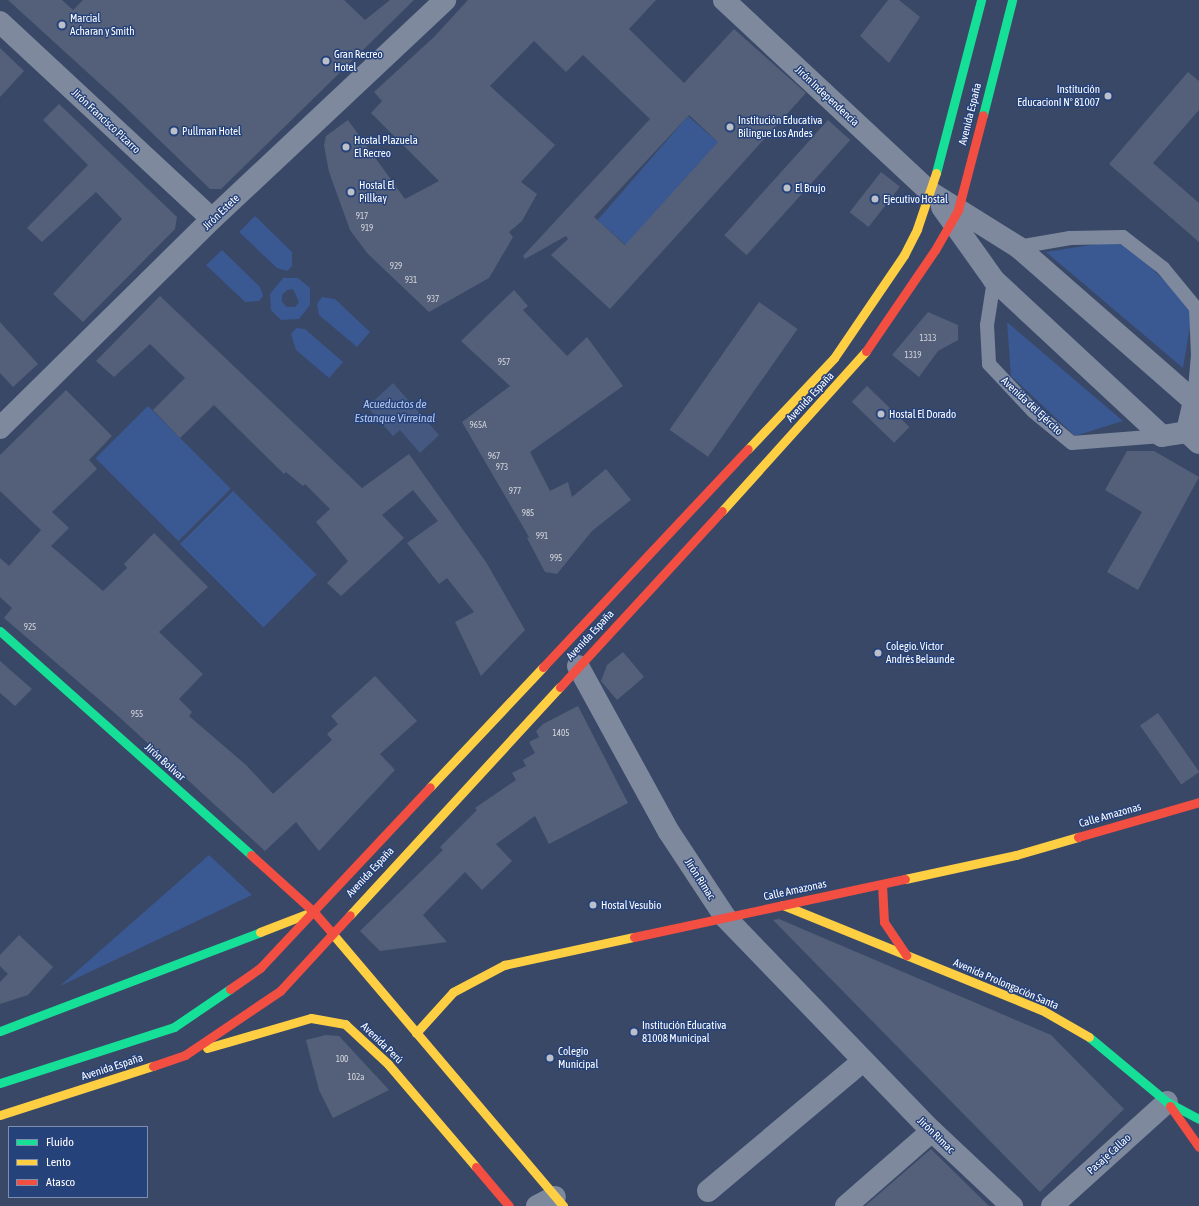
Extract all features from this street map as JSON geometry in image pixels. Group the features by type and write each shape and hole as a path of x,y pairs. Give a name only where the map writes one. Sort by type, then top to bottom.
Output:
{"main road":[{"name":"Avenida España","path":"0,1031 313,911 834,358 904,255 930,192 981,0"},
{"name":"Avenida España","path":"0,1115 185,1055 280,991 331,932 858,363 955,216 1012,0"},
{"name":"Jirón Bolívar","path":"0,631 313,911"},
{"name":"Calle Amazonas","path":"416,1033 453,992 504,965 1016,855 1199,802"},
{"path":"882,884 884,922 906,955"},
{"name":"Avenida Prolongación Santa","path":"783,905 1042,1010 1086,1034 1167,1102 1199,1120"},
{"path":"0,1083 174,1027 260,968 313,911 416,1033 551,1203"},
{"name":"Avenida Perú","path":"185,1055 311,1018 345,1024 388,1064 509,1206"},
{"name":"Avenida Prolongación Santa","path":"1167,1102 1199,1147"}],"street":[{"name":"Jirón Estete","path":"0,428 212,219 445,0"},
{"name":"Jirón Independencia","path":"724,0 930,192"},
{"name":"Jirón Francisco Pizarro","path":"0,22 212,219"},
{"path":"930,192 955,216 994,280 1162,436"},
{"path":"955,216 1018,248 1194,401"},
{"name":"Avenida del Ejército","path":"1162,436 1193,438 1194,401"},
{"name":"Jirón Rimac","path":"578,666 669,832 724,917 932,1131 1012,1206"},
{"path":"708,1191 863,1061"},
{"name":"Pasaje Callao","path":"1052,1206 1167,1102"},
{"path":"846,1206 932,1131"}],"lane":[{"name":"Avenida del Ejército","path":"1018,248 1070,238 1123,237 1163,268 1196,308 1198,354 1194,401"},
{"name":"Avenida del Ejército","path":"994,280 987,325 989,364 1033,411 1072,443 1162,436"}],"shaded area":[{"path":"688,116 718,142 628,246 597,220"},
{"path":"255,216 292,252 292,266 287,271 277,268 239,232"},
{"path":"1122,240 1193,308 1183,368 1046,252"},
{"path":"222,250 260,287 263,296 259,301 245,302 206,265"},
{"path":"283,278 298,278 310,288 310,305 299,319 281,320 271,310 270,294","holes":["293,289 299,302 295,307 287,307 282,302 282,295 287,290"]},
{"path":"322,297 335,299 370,332 357,347 319,315 317,304"},
{"path":"1007,322 1123,421 1075,436 1011,376"},
{"path":"296,328 305,329 343,362 329,378 296,350 291,334"},
{"path":"148,406 231,489 178,541 96,458"},
{"path":"233,491 316,574 263,627 180,544"},
{"path":"209,855 252,895 60,986"}],"water":[{"name":"Acueductos de Estanque Virreinal","path":"393,383 439,435 420,453 400,430 393,436 367,407"}],"building":[{"path":"8,0 62,0 73,10 83,0 344,0 365,20 390,0 414,0 221,189 210,189 121,103"},
{"path":"468,0 656,0 629,29 684,83 734,29 806,93 610,309 551,255 568,239 566,236 525,259 523,256 650,119 583,55 566,72 534,41 490,86 555,145 521,182 537,194 522,221 509,232 513,237 489,278 429,312 367,253 350,230 329,172 324,145 326,136 348,120 405,199 439,181 371,113 382,101 374,92 434,37","holes":["689,115 718,142 625,245 594,217"]},
{"path":"888,0 899,0 920,17 889,63 860,36"},
{"path":"0,48 24,71 0,97"},
{"path":"1188,72 1199,81 1199,110 1153,163 1199,203 1199,242 1109,164"},
{"path":"59,104 177,217 175,229 83,322 53,294 122,219 96,192 42,242 27,228 88,165 43,120"},
{"name":"El Brujo","path":"828,120 850,140 747,255 724,235"},
{"name":"Ejecutivo Hostal","path":"881,172 900,187 869,227 850,212"},
{"path":"514,290 528,306 523,310 567,356 587,337 623,386 530,452 550,491 568,482 572,497 606,469 631,500 592,531 557,574 545,572 527,538 529,537 462,422 510,386 461,341"},
{"path":"160,296 362,488 409,454 486,562 525,630 481,676 455,622 474,612 447,578 439,584 407,543 438,521 413,490 382,515 404,538 341,596 327,583 348,561 316,522 330,509 305,484 303,486 286,472 284,474 214,405 180,438 153,410 185,378 150,344 114,377 96,361"},
{"path":"759,302 798,329 708,457 670,430"},
{"path":"928,312 958,325 958,340 938,351 919,377 892,355"},
{"path":"0,322 38,364 13,387 0,373"},
{"name":"Hostal El Dorado","path":"867,386 909,427 894,443 852,402"},
{"path":"66,390 112,436 89,460 97,469 52,512 69,528 51,546 103,591 127,568 124,564 154,533 208,587 159,632 203,674 179,699 192,712 189,716 246,765 273,794 332,740 327,734 338,724 331,716 375,676 417,721 380,754 395,770 319,851 296,822 265,851 116,714 4,618 12,608 0,597 0,558 9,566 41,530 0,491 0,455"},
{"path":"1127,451 1154,451 1199,477 1138,590 1107,572 1142,512 1105,490"},
{"path":"623,652 644,677 617,700 601,681 607,665"},
{"path":"0,661 32,689 15,706 0,693"},
{"path":"578,706 628,803 549,844 535,816 496,844 512,861 482,890 465,872 423,915 447,942 380,951 360,931 443,850 440,847 477,810 475,808 516,780 512,773 526,766 523,760 535,753 529,742 539,737 536,731 543,724"},
{"path":"1158,713 1199,772 1181,785 1140,726"},
{"path":"779,919 1051,1035 1124,1109 1040,1192 773,920"},
{"path":"19,935 53,967 28,995 0,1004 0,982 8,974 0,966 0,955"},
{"path":"326,1035 339,1036 389,1090 333,1118 319,1090 306,1040"},
{"path":"931,1149 989,1206 865,1206"}],"traffic: fast":[{"path":"936,173 981,0"},
{"path":"983,115 1012,0"},
{"path":"0,631 251,855"},
{"path":"0,1031 260,932"},
{"path":"0,1083 174,1027 230,989"},
{"path":"1089,1037 1167,1102 1199,1119"}],"traffic: slow":[{"path":"748,449 834,358 904,255 917,229 936,173"},
{"path":"722,511 866,351"},
{"path":"430,787 543,667"},
{"path":"350,915 560,687"},
{"path":"905,879 1016,855 1078,837"},
{"path":"783,905 1042,1010 1089,1037"},
{"path":"260,932 309,913"},
{"path":"331,932 563,1206"},
{"path":"416,1033 453,992 504,965 634,937"},
{"path":"207,1048 311,1018 345,1024 388,1064 476,1167"},
{"path":"0,1115 153,1066"}],"traffic: jam":[{"path":"866,351 935,250 958,210 983,115"},
{"path":"543,667 748,449"},
{"path":"560,687 722,511"},
{"path":"230,989 260,968 430,787"},
{"path":"1078,837 1199,802"},
{"path":"251,855 313,911 331,932"},
{"path":"634,937 905,879"},
{"path":"882,884 884,922 906,955"},
{"path":"153,1066 185,1055 280,991 350,915"},
{"path":"1170,1106 1199,1147"},
{"path":"476,1167 509,1206"}],"place":[{"name":"Marcial Acharan y Smith","path":"62,25"},
{"name":"Gran Recreo Hotel","path":"326,61"},
{"name":"Institución EducacionI Nº 81007","path":"1108,96"},
{"name":"Institución Educativa Bilingue Los Andes","path":"730,127"},
{"name":"Pullman Hotel","path":"174,131"},
{"name":"Hostal Plazuela El Recreo","path":"346,147"},
{"name":"El Brujo","path":"787,188"},
{"name":"Hostal El Pillkay","path":"351,192"},
{"name":"Ejecutivo Hostal","path":"875,199"},
{"name":"Hostal El Dorado","path":"881,414"},
{"name":"Colegio. Víctor Andrés Belaunde","path":"878,653"},
{"name":"Hostal Vesubio","path":"593,905"},
{"name":"Institución Educativa 81008 Municipal","path":"634,1032"},
{"name":"Colegio Municipal","path":"550,1058"}]}
